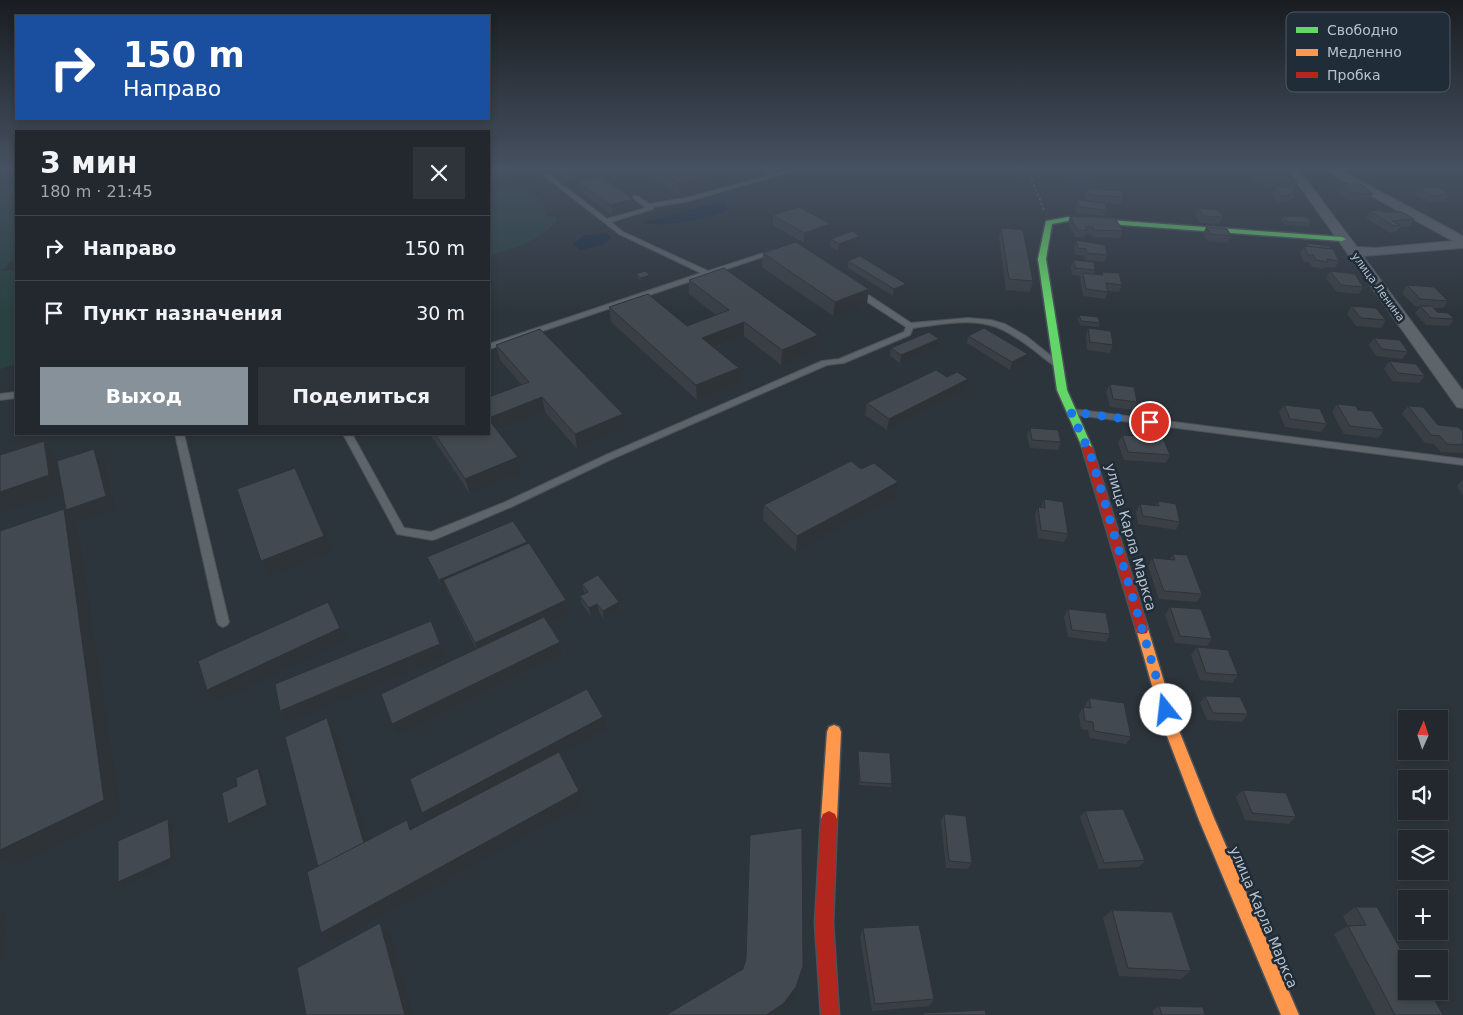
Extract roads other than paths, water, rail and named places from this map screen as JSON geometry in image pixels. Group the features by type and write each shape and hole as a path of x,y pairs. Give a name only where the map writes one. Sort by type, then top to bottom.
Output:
{"street":[{"name":"улица Ленина","path":"1327,217 1463,403"},
{"path":"1418,217 1463,242"},
{"name":"улица Карла Маркса","path":"1290,1015 1206,820 1171,728 1091,456 1062,390 1048,309 1042,259 1046,241 1046,228 1049,223 1068,219 1105,220 1342,239"},
{"path":"1352,251 1376,252 1463,242"},
{"path":"830,1015 824,922 834,732"}],"lane":[{"path":"599,217 622,233 706,273"},
{"path":"605,222 620,217"},
{"path":"490,347 788,247"},
{"path":"853,289 910,326 951,321 991,323 1011,332 1058,365"},
{"path":"349,435 401,531 432,536 507,505 609,456 816,367 841,360 908,333 910,326"},
{"path":"0,397 15,395"},
{"path":"1071,412 1463,462"},
{"path":"179,435 223,622"}],"water":[{"path":"663,217 706,217 665,224 642,223"},
{"path":"607,233 612,238 600,246 580,250 573,244 583,236"}]}
